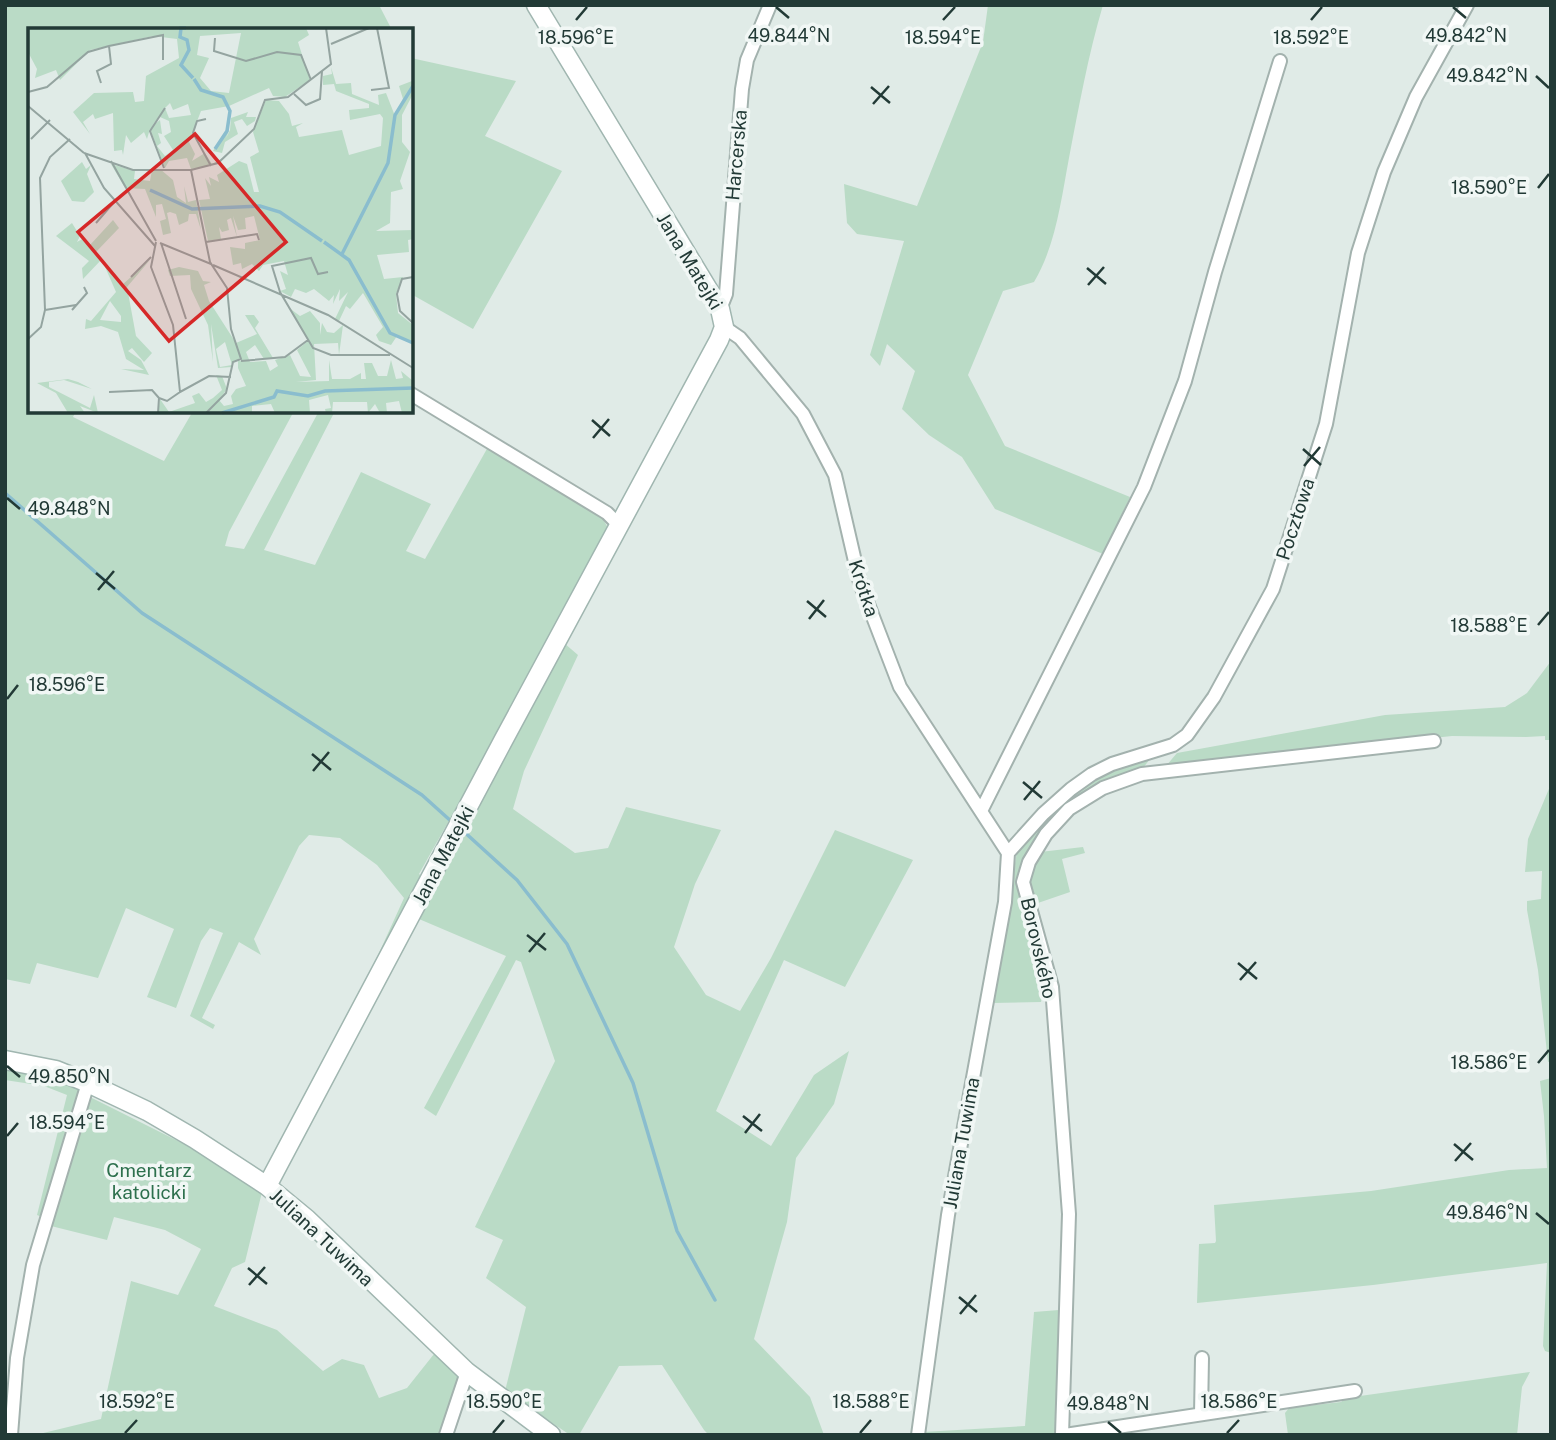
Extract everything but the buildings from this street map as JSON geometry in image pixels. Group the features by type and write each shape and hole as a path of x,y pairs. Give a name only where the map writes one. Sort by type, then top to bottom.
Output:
{"street":[{"name":"Jana Matejki","path":"267,1186 719,341 722,318 536,5"},
{"name":"Harcerska","path":"722,318 742,89 747,60 770,5"},
{"name":"Pocztowa","path":"1008,853 1043,814 1092,774 1112,764 1173,745 1187,735 1214,697 1273,589 1325,424 1358,253 1384,172 1416,97 1467,5"},
{"path":"981,811 1144,487 1185,381 1215,272 1280,61"},
{"name":"Krótka","path":"722,318 803,414 835,475 860,583 900,687 1008,853"},
{"path":"413,395 596,506 619,525"},
{"name":"Borovského","path":"1063,1435 1069,1214 1052,987 1023,882 1029,862 1046,834 1069,808 1103,788 1142,774 1434,741"},
{"name":"Juliana Tuwima","path":"918,1435 948,1215 1005,902 1008,853"},
{"name":"Juliana Tuwima","path":"5,1060 56,1070 147,1111 267,1186 307,1219 467,1372 551,1435"},
{"path":"11,1435 18,1358 33,1265 88,1083"},
{"path":"1201,1414 1202,1358"},
{"path":"446,1435 467,1372"},
{"path":"1063,1435 1355,1391"}],"green space":[{"path":"5,5 379,5 391,28 28,28 28,413 75,413 73,417 164,461 192,413 293,413 229,532 225,546 244,549 318,413 334,413 264,550 315,565 361,472 431,504 406,551 425,559 488,447 603,519 608,528 419,874 424,878 354,1008 404,898 377,865 340,838 309,835 299,846 254,939 261,955 239,942 202,1018 215,1025 213,1029 190,1016 223,933 210,928 201,941 176,1008 147,997 174,929 126,908 98,978 37,963 30,984 5,979"},
{"path":"988,5 1103,5 1048,253 1034,282 1003,291 968,375 1005,446 1130,497 1103,554 995,509 962,457 929,435 902,409 915,371 887,344 880,366 870,355 904,241 857,234 847,223 844,184 917,206 983,42"},
{"path":"413,58 516,81 485,136 562,171 473,329 413,295"},
{"path":"564,643 578,655 524,771 513,809 575,853 608,848 626,807 721,830 695,884 674,947 706,995 740,1011 771,958 835,830 913,860 845,987 784,960 716,1111 771,1146 814,1075 849,1051 834,1104 796,1158 787,1222 754,1339 810,1397 824,1435 709,1435 662,1365 619,1366 579,1435 570,1435 505,1391 526,1307 486,1278 503,1240 475,1227 555,1061 521,962 516,960 436,1116 424,1108 506,956 419,919 491,776"},
{"path":"1551,661 1551,740 1545,740 1545,736 1452,736 1166,766 1177,753 1385,715 1505,707 1527,693"},
{"path":"1150,759 1143,768 1112,779 1036,839 1020,867 1018,886 1044,985 1041,1002 992,1003 1017,851 1071,792 1112,769"},
{"path":"1551,784 1551,1061 1548,1062 1538,970 1527,910 1527,901 1541,899 1542,871 1525,872 1528,839"},
{"path":"1083,847 1085,853 1062,859 1070,892 1035,904 1027,872 1040,852"},
{"path":"5,1068 49,1074 77,1084 80,1091 42,1217 37,1215 67,1095 44,1086 5,1080"},
{"path":"1551,1078 1551,1353 1545,1351 1543,1346 1547,1263 1373,1285 1197,1303 1199,1244 1216,1241 1214,1205 1371,1191 1509,1170 1547,1168 1540,1081"},
{"name":"Cmentarz katolicki","path":"88,1096 184,1144 262,1192 245,1262 232,1268 214,1306 277,1330 323,1371 342,1359 364,1365 379,1398 407,1388 434,1354 460,1376 440,1435 35,1435 101,1419 131,1281 178,1295 201,1249 165,1230 114,1217 107,1240 51,1226"},
{"path":"1059,1310 1055,1435 923,1435 923,1432 1025,1426 1034,1312"},
{"path":"1530,1372 1522,1387 1517,1435 1288,1435 1285,1413 1289,1408"}],"waterway":[{"path":"5,493 142,613 422,795 452,822"},
{"path":"461,829 517,880 567,944 633,1083 677,1231 715,1300"}]}
